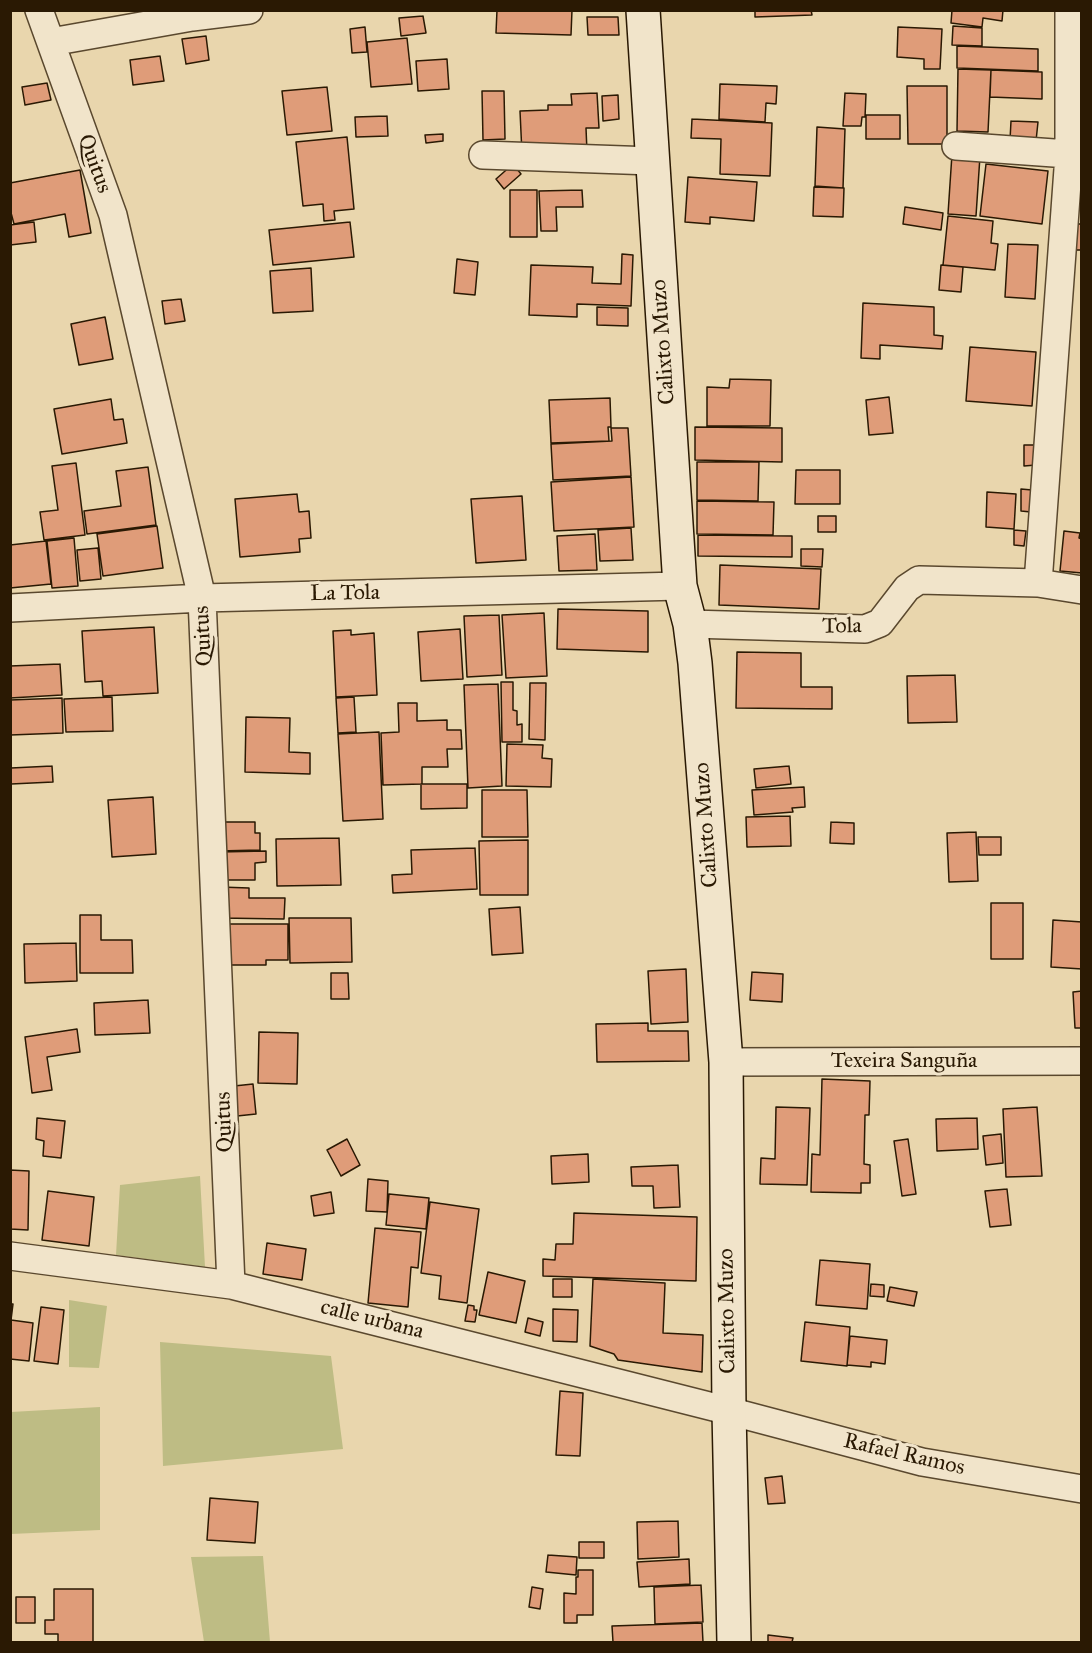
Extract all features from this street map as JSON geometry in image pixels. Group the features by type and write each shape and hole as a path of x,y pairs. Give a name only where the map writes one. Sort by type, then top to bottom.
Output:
{"street":[{"name":"Quitus","path":"39,10 112,215 202,598 231,1285"},
{"path":"51,42 192,17 249,10"},
{"name":"Calixto Muzo","path":"643,10 680,586 690,624 695,663 726,1062 729,1411 734,1642"},
{"path":"1038,583 1075,155 1069,10"},
{"path":"957,146 1075,155"},
{"path":"483,155 652,161"},
{"name":"Tola","path":"690,624 865,629 880,623 907,588 919,580 1038,583 1082,590"},
{"name":"La Tola","path":"10,608 202,598 680,586"},
{"name":"Texeira Sanguña","path":"726,1062 1082,1061"},
{"name":"calle urbana","path":"10,1256 231,1285 729,1411"},
{"name":"Rafael Ramos","path":"729,1411 922,1462 1082,1489"}],"shaded area":[{"path":"200,1176 205,1267 116,1255 120,1185"},
{"path":"69,1300 107,1306 99,1368 69,1367"},
{"path":"160,1342 331,1356 343,1449 163,1466"},
{"path":"100,1407 100,1530 11,1534 11,1412"},
{"path":"263,1556 270,1642 204,1642 191,1557"}],"building":[{"path":"497,10 572,10 571,35 496,33"},
{"path":"755,10 811,10 812,15 755,17"},
{"path":"952,10 1003,10 1002,21 983,18 982,27 951,23"},
{"path":"423,16 426,33 401,36 399,18"},
{"path":"587,17 618,17 619,35 588,35"},
{"path":"953,26 982,28 982,46 952,45"},
{"path":"365,27 367,52 352,53 350,29"},
{"path":"898,27 942,29 940,69 924,69 924,59 897,57"},
{"path":"206,36 209,60 186,64 182,39"},
{"path":"407,38 412,84 371,87 367,42"},
{"path":"957,46 1038,49 1038,71 957,68"},
{"path":"160,56 164,81 133,85 130,60"},
{"path":"447,59 449,89 418,91 416,61"},
{"path":"958,69 991,70 988,132 957,131"},
{"path":"991,70 1042,72 1042,99 990,97"},
{"path":"47,83 51,100 25,105 22,87"},
{"path":"720,84 777,86 776,104 766,103 765,122 719,119"},
{"path":"907,86 947,86 947,144 908,144"},
{"path":"327,87 332,131 287,135 282,91"},
{"path":"482,91 504,91 505,139 483,140"},
{"path":"597,93 599,128 586,128 587,152 522,154 520,111 548,110 548,105 572,105 571,94"},
{"path":"845,93 866,94 865,117 862,117 861,126 843,126"},
{"path":"618,95 619,119 603,121 602,96"},
{"path":"866,115 900,115 900,139 866,139"},
{"path":"387,116 388,136 356,137 355,117"},
{"path":"692,119 772,123 770,176 720,174 721,139 691,138"},
{"path":"1011,121 1038,122 1036,141 1010,140"},
{"path":"817,127 845,129 843,188 815,186"},
{"path":"443,134 443,141 426,143 425,135"},
{"path":"347,137 354,209 334,211 335,220 324,221 323,204 303,206 296,142"},
{"path":"952,154 980,156 976,216 948,214"},
{"path":"513,164 521,174 504,189 496,179"},
{"path":"986,164 1048,171 1042,224 980,216"},
{"path":"80,170 91,233 69,237 65,214 14,224 10,209 10,183"},
{"path":"688,177 757,182 754,221 710,217 710,224 685,222"},
{"path":"814,187 844,188 843,217 813,216"},
{"path":"510,190 537,190 537,237 510,237"},
{"path":"582,190 583,207 556,207 557,231 541,231 539,191"},
{"path":"905,207 943,213 941,230 903,224"},
{"path":"948,216 993,221 991,243 998,244 995,270 943,265"},
{"path":"34,222 36,242 10,245 10,225"},
{"path":"350,222 354,257 273,265 269,230"},
{"path":"1075,224 1082,224 1082,250 1074,250"},
{"path":"1008,244 1038,245 1035,299 1005,297"},
{"path":"622,254 633,255 631,306 577,304 577,317 529,315 531,265 593,267 592,283 621,284"},
{"path":"457,259 478,262 475,295 454,293"},
{"path":"941,265 963,267 961,292 939,290"},
{"path":"311,268 313,311 273,313 270,271"},
{"path":"181,299 185,321 165,324 162,301"},
{"path":"863,303 934,307 934,335 943,336 942,349 880,345 880,359 861,358"},
{"path":"597,307 628,308 628,326 597,325"},
{"path":"105,317 113,359 79,365 71,324"},
{"path":"970,347 1036,352 1032,406 966,401"},
{"path":"730,379 771,380 770,426 707,426 707,387 729,388"},
{"path":"889,397 893,433 869,435 866,400"},
{"path":"610,398 609,441 551,443 549,400"},
{"path":"111,399 114,420 123,419 127,443 62,454 54,409"},
{"path":"695,427 782,428 782,462 695,460"},
{"path":"611,428 628,428 631,476 553,480 551,444 612,441"},
{"path":"1024,445 1036,445 1036,465 1024,466"},
{"path":"697,462 759,462 758,501 697,500"},
{"path":"76,463 85,535 44,540 40,512 58,510 52,466"},
{"path":"148,467 156,525 87,534 84,511 121,506 116,471"},
{"path":"796,470 840,470 840,504 795,504"},
{"path":"631,477 634,527 554,531 551,482"},
{"path":"1021,489 1032,490 1031,512 1021,511"},
{"path":"987,492 1016,494 1014,529 986,527"},
{"path":"297,494 299,512 309,511 311,538 299,539 300,552 240,557 235,499"},
{"path":"522,496 526,560 476,563 471,499"},
{"path":"697,501 774,502 773,535 697,534"},
{"path":"818,516 836,516 836,532 818,532"},
{"path":"157,526 163,568 103,576 97,534"},
{"path":"631,528 633,560 600,561 598,530"},
{"path":"1014,530 1026,531 1024,546 1014,545"},
{"path":"1064,531 1080,533 1082,573 1060,571"},
{"path":"595,534 597,570 559,571 557,536"},
{"path":"698,535 792,536 792,557 698,556"},
{"path":"74,538 78,586 52,588 47,541"},
{"path":"46,541 51,584 10,588 10,545"},
{"path":"98,548 101,579 80,581 77,550"},
{"path":"801,549 823,549 822,567 801,566"},
{"path":"720,565 821,569 819,609 719,605"},
{"path":"558,609 648,611 648,652 557,649"},
{"path":"544,613 547,676 506,678 502,615"},
{"path":"499,615 502,675 467,677 464,616"},
{"path":"154,627 158,693 103,696 102,681 85,682 82,631"},
{"path":"460,629 463,679 421,681 418,632"},
{"path":"351,630 351,635 374,633 377,695 336,697 333,631"},
{"path":"737,652 801,653 801,687 832,687 832,709 736,708"},
{"path":"60,664 62,695 10,698 10,666"},
{"path":"955,675 957,722 908,723 907,676"},
{"path":"501,682 513,682 513,710 517,711 517,725 522,724 522,742 502,742"},
{"path":"530,683 546,683 545,740 529,739"},
{"path":"498,684 502,786 468,788 464,685"},
{"path":"112,697 113,731 66,732 64,699"},
{"path":"354,697 356,732 338,733 336,698"},
{"path":"62,698 63,733 10,735 10,700"},
{"path":"398,703 417,703 417,721 447,720 447,730 461,730 462,749 447,749 448,767 422,767 422,784 383,785 381,733 399,732"},
{"path":"246,717 290,718 289,752 310,753 310,774 245,772"},
{"path":"379,732 383,819 343,821 338,734"},
{"path":"507,744 543,745 542,758 552,759 551,787 506,786"},
{"path":"52,766 53,782 11,784 11,768"},
{"path":"789,766 791,784 756,788 754,769"},
{"path":"421,784 467,784 467,808 421,809"},
{"path":"804,787 805,807 792,808 793,812 754,815 752,790"},
{"path":"482,790 527,790 528,837 482,837"},
{"path":"153,797 156,854 112,857 108,800"},
{"path":"790,816 791,846 747,847 746,817"},
{"path":"218,822 255,822 255,833 260,833 260,850 218,851"},
{"path":"831,822 854,823 854,844 830,843"},
{"path":"976,832 978,881 949,882 947,833"},
{"path":"978,837 1001,837 1001,855 979,855"},
{"path":"339,838 341,885 277,886 276,839"},
{"path":"528,840 528,895 480,895 479,841"},
{"path":"475,848 477,889 393,893 392,875 412,874 411,850"},
{"path":"266,851 266,862 255,863 255,880 220,880 219,852"},
{"path":"220,887 249,888 249,898 285,898 284,919 220,918"},
{"path":"991,903 1023,903 1023,959 991,959"},
{"path":"520,907 523,953 492,955 489,909"},
{"path":"80,915 101,915 101,940 132,940 133,973 80,973"},
{"path":"289,918 351,918 352,962 290,963"},
{"path":"1053,920 1082,922 1082,969 1051,967"},
{"path":"223,924 288,924 288,960 266,960 266,965 223,965"},
{"path":"76,943 77,981 25,983 24,944"},
{"path":"686,969 688,1022 651,1024 648,971"},
{"path":"752,972 783,974 782,1002 750,1000"},
{"path":"331,973 348,973 349,999 331,999"},
{"path":"1082,991 1082,1028 1075,1028 1073,992"},
{"path":"148,1000 150,1033 95,1035 94,1003"},
{"path":"648,1023 648,1031 688,1031 689,1061 597,1062 596,1024"},
{"path":"77,1029 80,1052 47,1057 52,1090 32,1093 25,1037"},
{"path":"259,1032 298,1033 297,1084 258,1083"},
{"path":"822,1079 870,1081 869,1115 865,1115 864,1164 870,1165 870,1183 861,1183 861,1193 811,1192 812,1154 820,1155"},
{"path":"253,1084 256,1114 237,1116 234,1086"},
{"path":"776,1107 810,1108 807,1185 760,1184 761,1158 775,1159"},
{"path":"1037,1107 1042,1176 1006,1177 1003,1109"},
{"path":"37,1118 65,1121 61,1158 43,1156 44,1141 36,1139"},
{"path":"977,1118 978,1149 937,1151 936,1119"},
{"path":"1001,1134 1003,1163 986,1165 983,1136"},
{"path":"347,1139 360,1165 341,1176 327,1150"},
{"path":"908,1139 916,1194 902,1196 894,1141"},
{"path":"588,1154 589,1182 552,1184 551,1156"},
{"path":"678,1165 680,1207 654,1208 653,1186 632,1186 631,1167"},
{"path":"10,1170 29,1171 28,1230 10,1229"},
{"path":"368,1179 388,1181 387,1212 366,1211"},
{"path":"1007,1189 1011,1225 990,1227 985,1191"},
{"path":"48,1191 94,1197 89,1246 42,1240"},
{"path":"331,1192 334,1213 314,1216 311,1196"},
{"path":"389,1194 429,1198 426,1229 386,1225"},
{"path":"430,1202 479,1209 467,1303 439,1299 441,1276 421,1273"},
{"path":"574,1213 697,1217 696,1281 543,1276 543,1259 555,1260 556,1244 573,1244"},
{"path":"375,1228 421,1232 418,1268 411,1267 408,1307 368,1303"},
{"path":"267,1243 306,1249 302,1280 263,1274"},
{"path":"820,1260 870,1264 867,1309 816,1305"},
{"path":"488,1272 525,1281 516,1323 479,1315"},
{"path":"553,1279 572,1279 572,1297 553,1297"},
{"path":"593,1279 665,1283 663,1333 703,1335 702,1372 618,1360 614,1354 590,1346"},
{"path":"871,1284 884,1285 884,1297 870,1296"},
{"path":"890,1287 917,1292 914,1306 887,1301"},
{"path":"10,1304 13,1304 11,1320 33,1323 29,1361 10,1359"},
{"path":"468,1305 474,1306 474,1310 477,1310 475,1322 465,1321"},
{"path":"41,1307 64,1310 58,1364 34,1361"},
{"path":"553,1309 578,1310 577,1342 553,1341"},
{"path":"528,1318 543,1322 540,1336 525,1332"},
{"path":"805,1322 850,1327 847,1366 801,1361"},
{"path":"850,1336 887,1340 885,1364 871,1362 871,1367 847,1365"},
{"path":"560,1391 583,1393 580,1456 556,1455"},
{"path":"782,1476 785,1503 768,1504 765,1478"},
{"path":"210,1498 258,1502 255,1543 207,1540"},
{"path":"678,1521 679,1557 638,1559 637,1522"},
{"path":"579,1542 604,1542 604,1558 579,1558"},
{"path":"548,1555 577,1557 576,1575 546,1572"},
{"path":"689,1559 690,1584 639,1587 637,1562"},
{"path":"578,1570 593,1570 593,1615 577,1615 577,1623 564,1623 564,1593 576,1594"},
{"path":"701,1585 703,1622 655,1624 654,1587"},
{"path":"532,1587 543,1589 540,1609 529,1607"},
{"path":"54,1589 93,1589 93,1642 58,1642 58,1634 45,1634 45,1620 54,1620"},
{"path":"16,1597 35,1597 35,1623 16,1623"},
{"path":"702,1623 703,1642 613,1642 612,1626"},
{"path":"768,1635 793,1638 792,1642 768,1642"}]}
